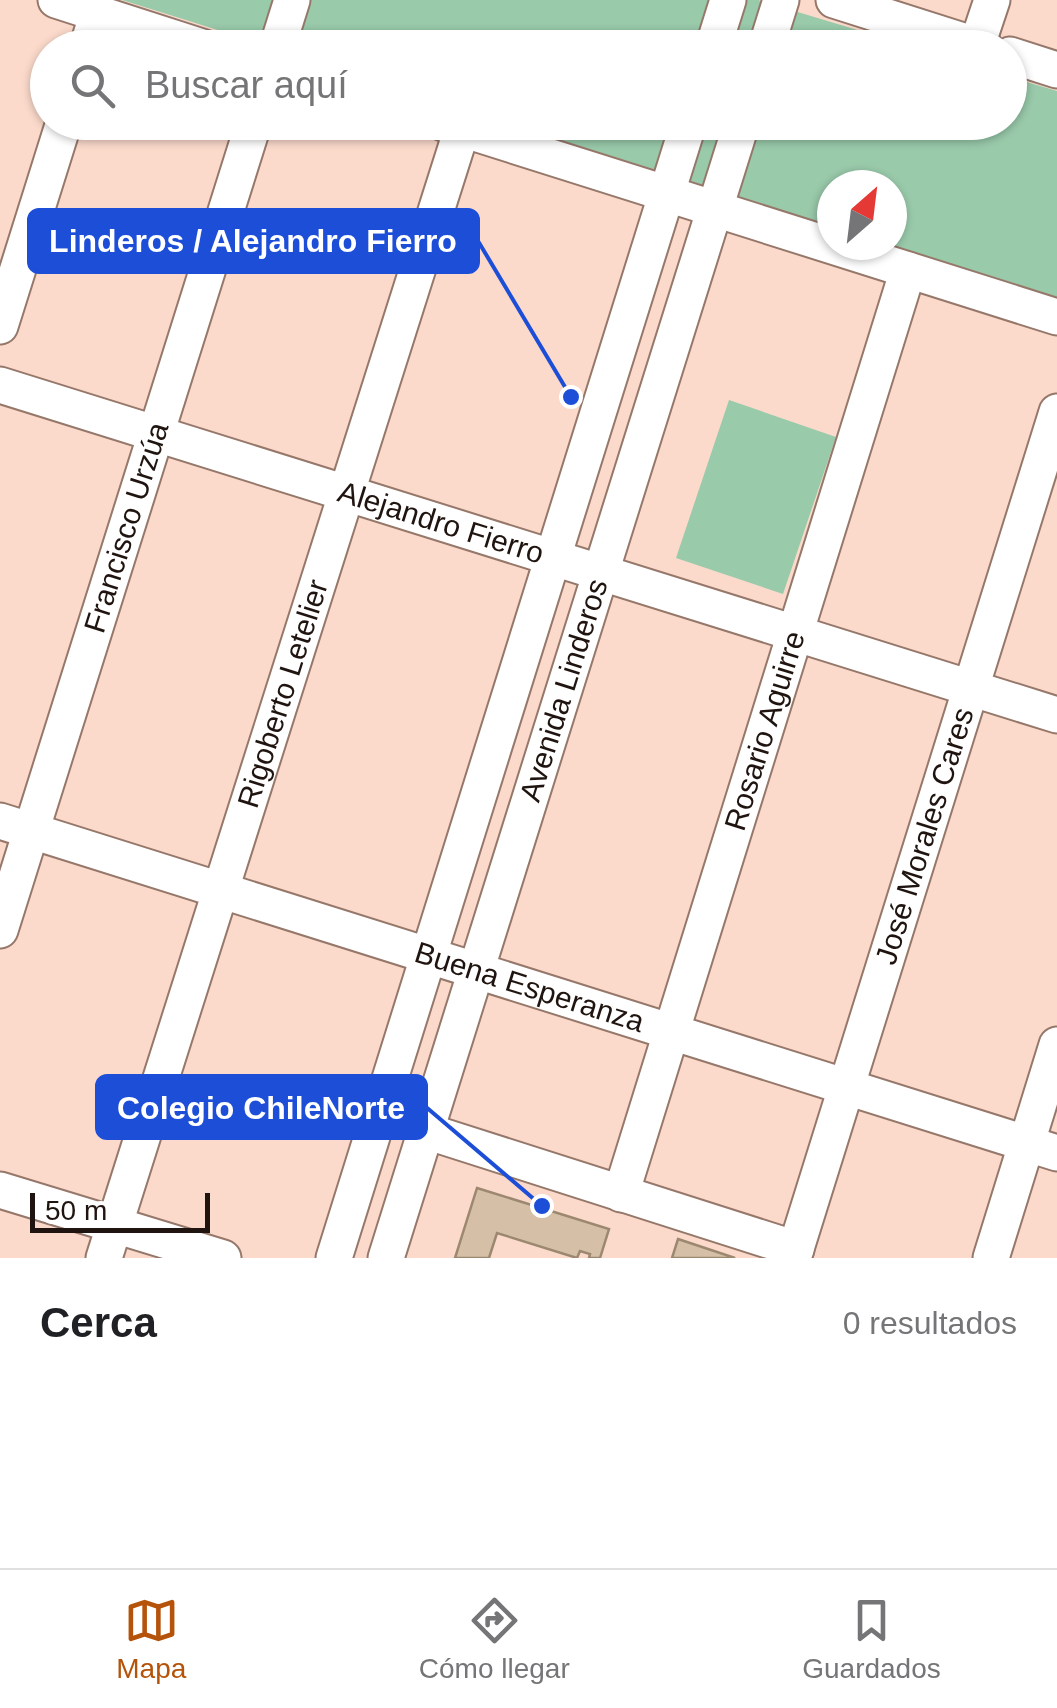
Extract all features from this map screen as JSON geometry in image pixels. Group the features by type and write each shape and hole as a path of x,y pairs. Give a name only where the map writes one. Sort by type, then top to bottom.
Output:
{"street":[{"path":"56,0 150,30"},
{"path":"283,30 292,0"},
{"path":"719,30 728,0"},
{"path":"772,30 781,0"},
{"path":"834,0 930,30"},
{"path":"991,30 992,0"},
{"path":"93,30 98,13"},
{"path":"1027,60 1057,70"},
{"path":"0,326 58,140"},
{"name":"Francisco Urzúa","path":"0,930 16,826 156,434 248,140"},
{"name":"Rigoberto Letelier","path":"109,1242 346,493 448,140"},
{"path":"496,140 1057,317"},
{"name":"Avenida Linderos","path":"334,1258 684,140"},
{"name":"Avenida Linderos","path":"386,1258 736,140"},
{"name":"Rosario Aguirre","path":"622,1194 908,270"},
{"name":"Alejandro Fierro","path":"0,385 1057,715"},
{"name":"José Morales Cares","path":"794,1254 1057,412"},
{"name":"Buena Esperanza","path":"16,826 1042,1149"},
{"path":"991,1258 1042,1149 1057,1045"},
{"path":"426,1130 794,1254"},
{"path":"0,1190 109,1242 222,1258"}],"green space":[{"path":"122,0 758,0 858,30 218,30"},
{"path":"1027,82 1057,91 1057,297 907,250 907,170 817,170 817,221 561,140 1027,140"},
{"path":"729,400 836,437 783,594 676,558"}],"building":[{"path":"477,1188 609,1229 600,1258 589,1258 590,1254 580,1251 577,1258 497,1233 489,1258 455,1258"},
{"path":"678,1239 735,1258 672,1258"}],"place":[{"name":"Linderos / Alejandro Fierro","path":"571,397"},
{"name":"Colegio ChileNorte","path":"542,1206"}]}
